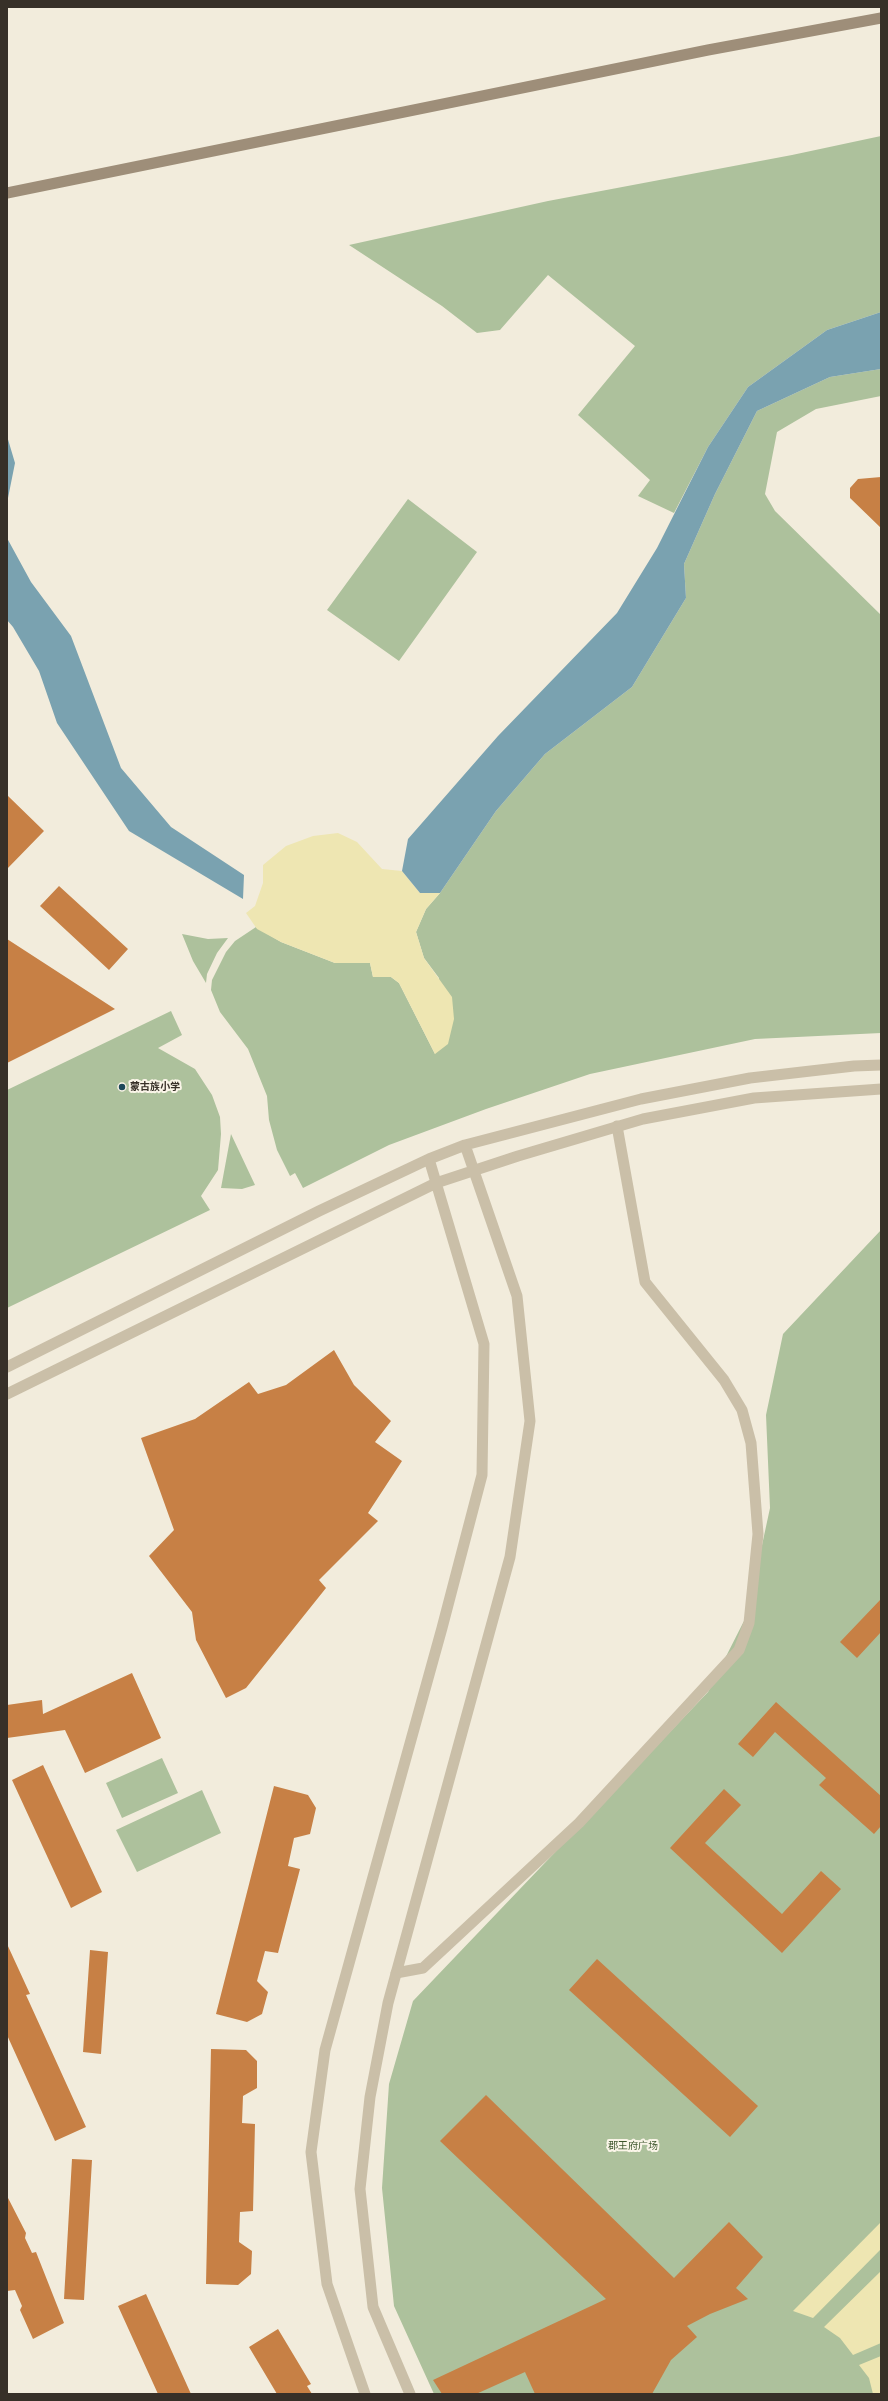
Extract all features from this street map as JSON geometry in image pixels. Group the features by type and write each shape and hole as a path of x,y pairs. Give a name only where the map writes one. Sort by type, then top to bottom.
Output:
{"main road":[{"path":"7,193 708,50 881,18"}],"street":[{"path":"7,1367 319,1211 429,1159 465,1145 641,1099 750,1078 854,1066 881,1065"},
{"path":"7,1394 436,1183 643,1118 754,1098 881,1089"},
{"path":"396,1973 423,1968 579,1824 739,1650 749,1623 758,1534 751,1443 742,1410 724,1380 645,1282 617,1126"},
{"path":"410,2394 373,2307 360,2189 370,2097 388,2003 510,1557 530,1421 517,1296 465,1145"},
{"path":"365,2394 328,2284 311,2152 325,2050 434,1658 482,1475 484,1344 429,1159"}],"green space":[{"path":"881,136 881,312 827,330 748,387 708,447 674,513 638,496 650,480 578,415 635,346 548,275 500,330 477,333 442,306 349,245 548,201 792,155"},
{"path":"881,369 881,396 816,409 777,432 765,494 775,511 881,615 881,1033 755,1039 590,1074 486,1109 389,1145 303,1188 295,1173 290,1176 277,1150 269,1120 267,1096 248,1049 220,1012 211,990 212,980 226,952 235,941 256,927 281,942 335,963 370,963 373,977 391,977 399,983 435,1054 439,978 424,958 416,932 426,909 440,893 496,811 545,754 632,687 686,598 684,564 715,494 757,411 830,377"},
{"path":"408,499 477,552 399,661 327,610"},
{"path":"182,934 208,939 228,938 217,953 207,974 206,983 193,961"},
{"path":"171,1011 182,1035 158,1048 195,1069 212,1095 220,1117 221,1134 218,1170 201,1196 210,1210 7,1308 7,1090"},
{"path":"231,1134 255,1185 242,1189 221,1188"},
{"name":"郡王府广场","path":"881,1230 881,2394 434,2394 394,2306 382,2188 389,2084 413,2001 708,1692 747,1615 770,1508 766,1415 783,1334"},
{"path":"162,1758 178,1793 122,1818 106,1783"},
{"path":"202,1790 221,1833 137,1872 116,1830"}],"sand":[{"path":"338,833 357,842 382,869 402,871 420,893 440,893 426,909 416,932 424,958 452,997 454,1019 448,1044 435,1054 399,983 391,977 373,977 370,963 335,963 281,942 257,929 246,913 255,906 263,883 263,865 286,846 313,836"},
{"path":"881,2222 881,2249 813,2318 793,2311"},
{"path":"881,2271 881,2343 853,2355 840,2338 824,2327"},
{"path":"881,2356 881,2394 873,2394 869,2378 859,2365"}],"water":[{"path":"881,312 881,369 830,377 757,411 715,494 684,564 686,598 632,687 545,754 496,811 440,893 420,893 402,871 408,839 498,736 617,613 657,548 708,447 748,387 827,330"},
{"path":"7,436 15,463 7,503"},
{"path":"7,538 31,582 71,636 121,768 171,827 244,875 243,899 129,831 57,723 39,671 13,627 7,620"}],"building":[{"path":"881,477 881,528 850,498 850,488 858,479"},
{"path":"7,795 44,831 7,869"},
{"path":"59,886 128,949 109,970 40,906"},
{"path":"7,939 115,1009 7,1063"},
{"path":"334,1350 354,1385 391,1421 375,1442 402,1461 368,1513 378,1521 319,1580 326,1588 246,1688 226,1698 196,1640 192,1612 149,1556 174,1530 141,1438 195,1419 249,1382 258,1394 286,1385"},
{"path":"881,1599 881,1632 857,1658 840,1642"},
{"path":"132,1673 161,1738 85,1773 65,1730 7,1738 7,1705 42,1700 43,1714"},
{"path":"776,1702 881,1796 881,1826 874,1834 819,1785 826,1778 775,1732 753,1757 738,1744"},
{"path":"43,1765 102,1892 71,1908 12,1780"},
{"path":"274,1786 308,1795 316,1808 310,1834 294,1838 288,1866 300,1869 278,1953 265,1951 257,1981 268,1992 262,2014 247,2022 216,2014"},
{"path":"724,1789 741,1805 705,1843 782,1914 821,1871 841,1889 782,1953 670,1848"},
{"path":"7,1944 30,1994 26,1995 86,2127 55,2141 7,2035"},
{"path":"90,1950 108,1952 101,2054 83,2052"},
{"path":"597,1959 758,2106 730,2137 569,1990"},
{"path":"211,2049 246,2050 257,2061 257,2088 243,2096 242,2123 255,2124 253,2211 240,2212 239,2242 252,2251 251,2274 238,2285 206,2284"},
{"path":"486,2095 674,2278 729,2222 763,2257 736,2288 748,2299 710,2314 687,2326 697,2337 671,2360 652,2394 535,2394 525,2372 476,2394 442,2394 433,2380 606,2299 440,2141"},
{"path":"72,2159 92,2160 84,2300 64,2299"},
{"path":"7,2196 26,2233 25,2238 32,2253 36,2252 64,2323 33,2339 20,2310 22,2306 15,2290 7,2291"},
{"path":"146,2294 191,2394 158,2394 118,2306"},
{"path":"278,2329 311,2384 307,2386 312,2394 277,2394 249,2347"}],"place":[{"name":"蒙古族小学","path":"122,1087"}]}
